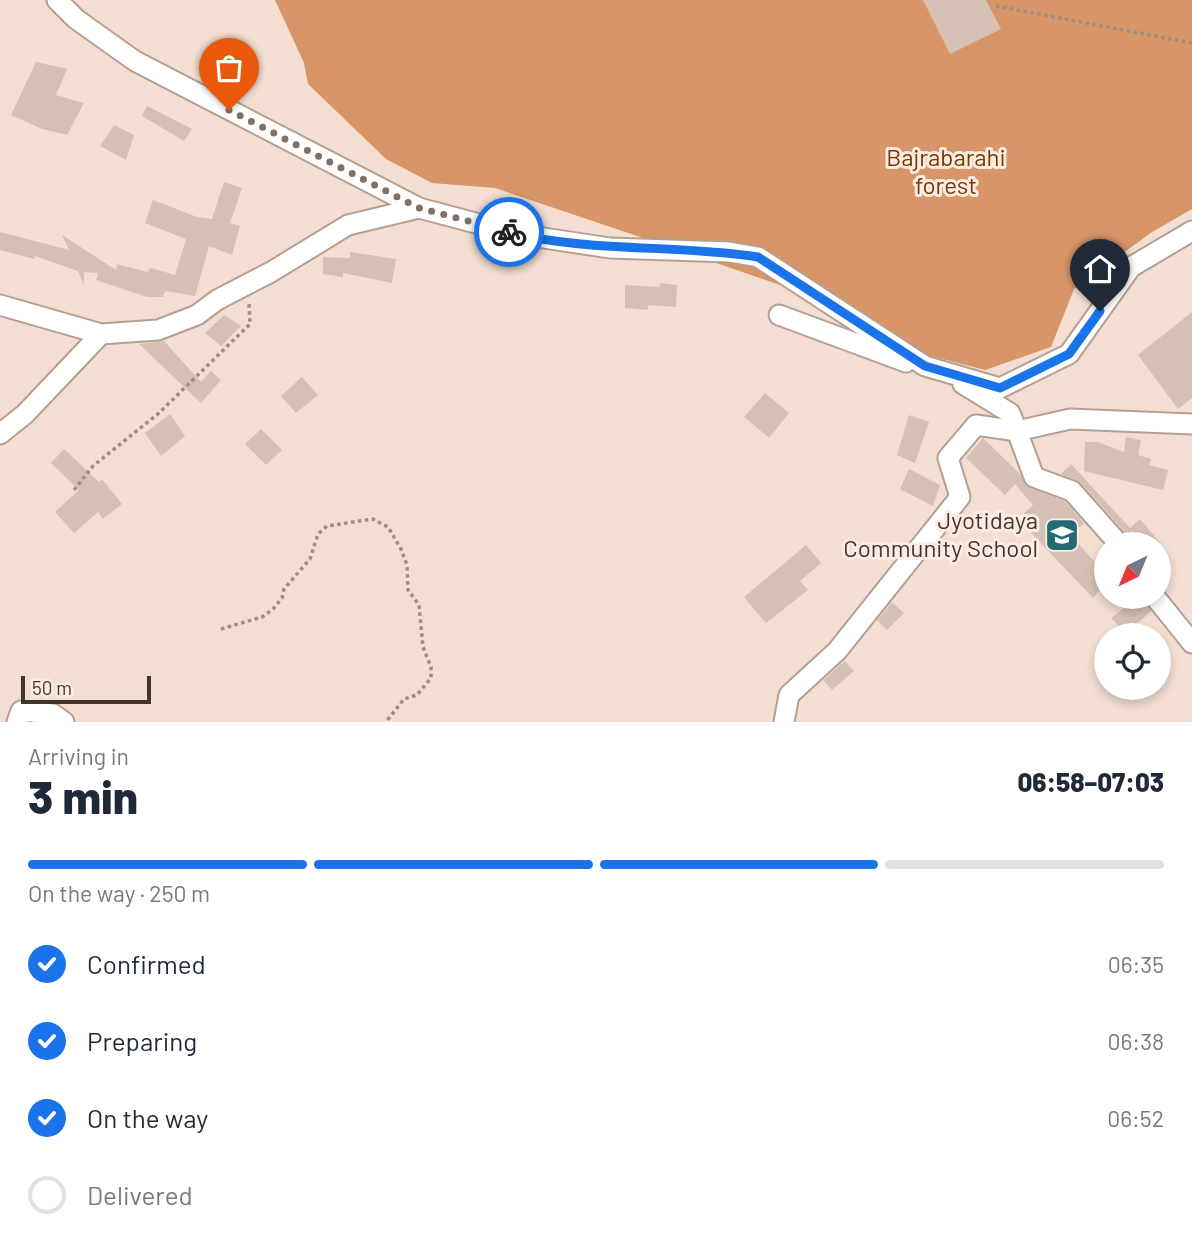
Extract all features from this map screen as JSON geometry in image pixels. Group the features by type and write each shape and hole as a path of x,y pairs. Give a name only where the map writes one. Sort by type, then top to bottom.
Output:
{"street":[{"path":"57,0 76,19 135,61 419,208 517,234 610,248 729,252 758,257 925,366 1000,388 1069,354 1131,267 1192,231"},
{"path":"0,305 101,334 158,330 197,316 217,300 267,275 348,225 419,208"},
{"path":"779,315 962,383 1010,413 1034,477 1072,491 1108,532"},
{"path":"0,434 25,414 101,334"},
{"path":"784,722 789,695 837,652 960,497 948,458 976,425 1017,431 1070,419 1192,424"},
{"path":"1165,609 1192,643"},
{"path":"17,722 21,711 53,714 64,722"}],"path":[{"path":"996,6 1192,43"},
{"path":"74,490 93,466 159,413 250,324 249,299"},
{"path":"221,629 262,617 273,609 282,598 284,589 310,559 318,534 327,526 373,519 388,527 407,565 408,590 419,605 423,647 431,667 431,678 417,695 404,699 386,722"}],"green space":[{"name":"Bajrabarahi forest","path":"275,0 1192,0 1192,209 1152,232 1074,289 1051,347 985,370 927,355 806,294 667,246 495,188 432,183 386,159 308,84 304,63"}],"building":[{"path":"923,0 986,0 1001,29 950,54"},
{"path":"36,62 67,69 56,95 84,103 67,135 42,129 11,115"},
{"path":"147,106 192,129 184,141 142,116"},
{"path":"114,125 134,135 126,160 100,146"},
{"path":"224,182 242,188 230,223 240,226 232,255 209,246 195,296 165,291 163,297 147,297 96,280 98,273 84,272 84,285 78,271 35,256 34,259 0,250 0,232 69,250 62,235 116,270 117,264 147,272 151,268 175,275 186,239 145,223 153,200 197,217 212,219"},
{"path":"350,252 396,259 392,283 343,273 343,277 323,274 323,257 350,258"},
{"path":"660,283 677,285 676,307 648,305 648,310 625,308 625,285 660,287"},
{"path":"1192,312 1192,398 1178,409 1138,355"},
{"path":"224,315 241,326 221,346 205,333"},
{"path":"164,341 201,382 211,371 221,380 201,403 139,344"},
{"path":"302,377 318,395 296,413 281,396"},
{"path":"765,393 789,413 769,438 744,417"},
{"path":"170,414 185,436 161,456 145,433"},
{"path":"909,415 929,422 915,463 897,455"},
{"path":"261,429 282,450 266,465 245,444"},
{"path":"1126,437 1141,440 1138,455 1151,459 1149,465 1168,470 1163,490 1084,471 1085,442 1098,442 1124,452"},
{"path":"983,438 1020,474 1026,486 1065,501 1084,523 1071,535 1094,561 1093,598 1018,519 1033,505 1015,484 1005,495 966,458"},
{"path":"64,449 99,482 102,479 122,504 103,519 98,512 74,533 55,512 79,490 51,463"},
{"path":"1071,464 1130,528 1140,519 1151,532 1124,532 1081,483 1061,474"},
{"path":"909,469 940,485 933,506 900,489"},
{"path":"806,545 821,563 800,581 808,590 766,623 744,597"},
{"path":"892,602 904,613 887,630 877,620"},
{"path":"1123,609 1151,611 1138,623 1116,623 1111,618"},
{"path":"845,661 854,671 832,690 823,680"}],"way so far":[{"path":"229,110 419,208 509,232"}],"place":[{"name":"Jyotidaya Community School","path":"1062,535"}],"route":[{"path":"509,232 610,248 729,252 758,257 925,366 1000,388 1069,354 1100,311"}]}
